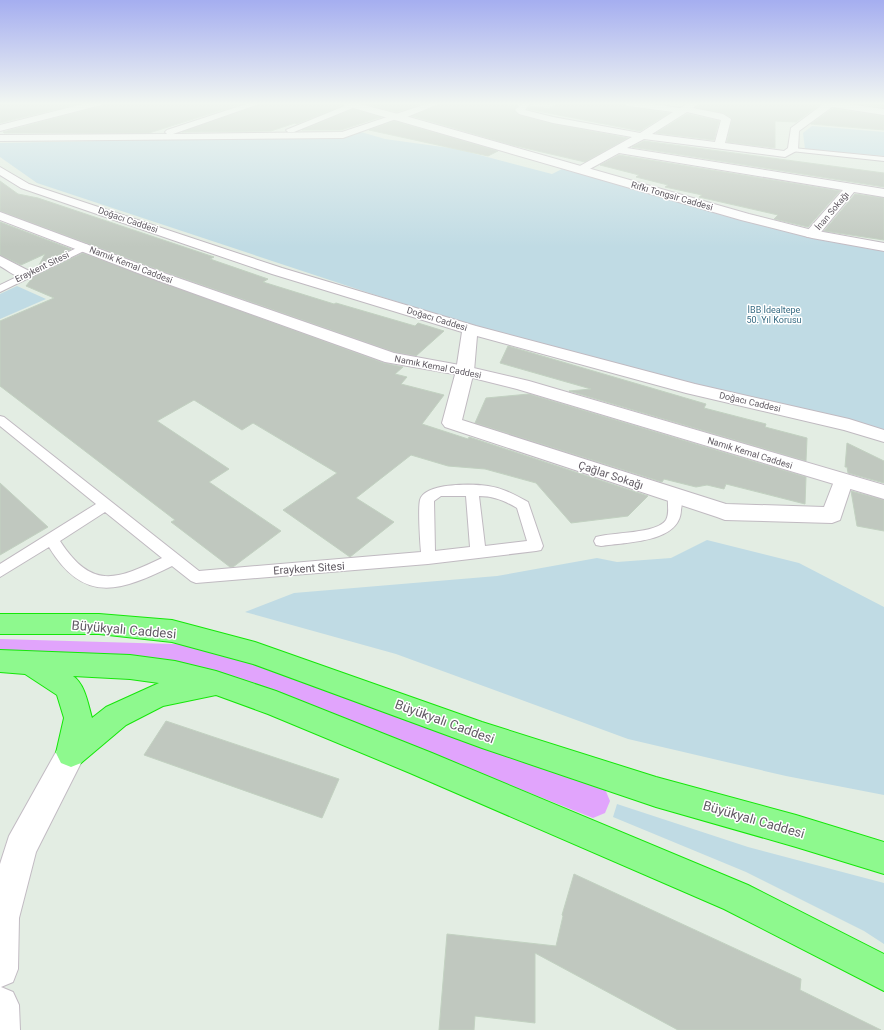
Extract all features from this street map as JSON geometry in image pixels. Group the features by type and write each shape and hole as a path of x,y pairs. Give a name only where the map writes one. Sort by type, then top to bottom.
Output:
{"highway":[{"name":"Büyükyalı Caddesi","path":"0,624 99,624 172,631 255,652 498,740 656,792 875,854"},
{"path":"14,661 130,667 168,672 216,683 276,704 421,763 736,897 884,973"},
{"path":"14,661 69,688 78,718 71,753"},
{"path":"71,753 116,716 158,695 216,683"}],"street":[{"name":"Rıfkı Tongsir Caddesi","path":"520,151 745,217 812,234 884,247"},
{"path":"582,169 617,151"},
{"path":"626,151 884,193"},
{"path":"757,151 785,154 791,153 792,151"},
{"name":"Doğacı Caddesi","path":"0,170 25,186 277,272 470,329 692,389 849,425 884,436"},
{"name":"İnan Sokağı","path":"812,234 852,188"},
{"name":"Namık Kemal Caddesi","path":"0,216 156,275 391,358 465,371 523,385 884,492"},
{"path":"0,260 26,275"},
{"name":"Çağlar Sokağı","path":"470,329 465,371 452,423 725,512 832,515 843,481"},
{"path":"849,425 884,446"},
{"path":"0,969 2,918 21,848 71,753"},
{"path":"0,1005 1,1030"}],"lane":[{"path":"804,151 884,159"},
{"name":"Eraykent Sitesi","path":"0,288 85,247"},
{"name":"Eraykent Sitesi","path":"0,420 196,577 428,558 536,546 523,505 498,493 472,491"},
{"path":"428,558 427,500 430,496 440,491 472,491 478,552"},
{"path":"601,541 653,532 666,528 674,517 675,495"},
{"path":"0,571 105,505"},
{"path":"51,539 62,558 87,579 98,581 131,579 173,559"}],"green space":[{"name":"İBB İdealtepe 50. Yıl Korusu","path":"0,151 465,151 552,174 562,169 868,249 884,251 884,435 495,332 366,292 37,183 0,157"},
{"path":"828,151 884,151 884,156"},
{"path":"17,286 46,299 0,319 0,294"},
{"path":"707,540 799,563 884,607 884,795 786,776 628,739 396,654 245,612 294,593 497,576 597,558 617,562 671,558"},
{"path":"617,804 748,847 884,883 884,944 864,931 746,872 613,817"}],"building":[{"path":"465,151 498,151 488,156"},
{"path":"538,151 605,151 585,162"},
{"path":"658,151 720,151 884,173 884,187"},
{"path":"619,155 840,191 808,227 774,219 778,215 699,197 702,195 665,187 668,185 636,177 639,175 600,165"},
{"path":"0,181 18,194 38,198 214,257 210,259 268,279 263,282 334,304 336,303 415,326 418,323 444,331 416,356 394,352 162,271 0,211"},
{"path":"855,194 884,198 884,240 824,231"},
{"path":"0,222 71,249 39,265 45,254 21,265 0,255"},
{"path":"83,253 384,363 403,367 395,374 407,377 401,384 444,395 422,424 468,439 469,437 648,496 628,516 571,523 536,483 485,469 448,466 411,455 356,498 394,522 350,557 283,510 337,473 253,423 242,430 194,400 157,421 229,469 209,482 281,531 233,567 230,567 171,522 175,520 0,386 0,321 54,298 26,286 33,277"},
{"path":"508,346 706,404 704,408 766,424 765,427 807,438 806,461 569,391 591,389 500,363"},
{"path":"529,394 806,477 805,504 726,484 724,489 707,485 696,487 664,479 662,482 475,423 486,398"},
{"path":"847,443 884,461 884,483 848,473 847,467 845,467"},
{"path":"0,483 48,527 0,555"},
{"path":"851,491 884,500 884,531 857,526"},
{"path":"166,721 339,779 322,818 144,755"},
{"path":"574,874 801,979 800,990 881,1030 678,1030 535,953 535,1023 475,1016 474,1030 439,1030 447,934 556,946 562,915"}],"waterway":[{"path":"0,651 207,657 331,700 593,801"}]}
